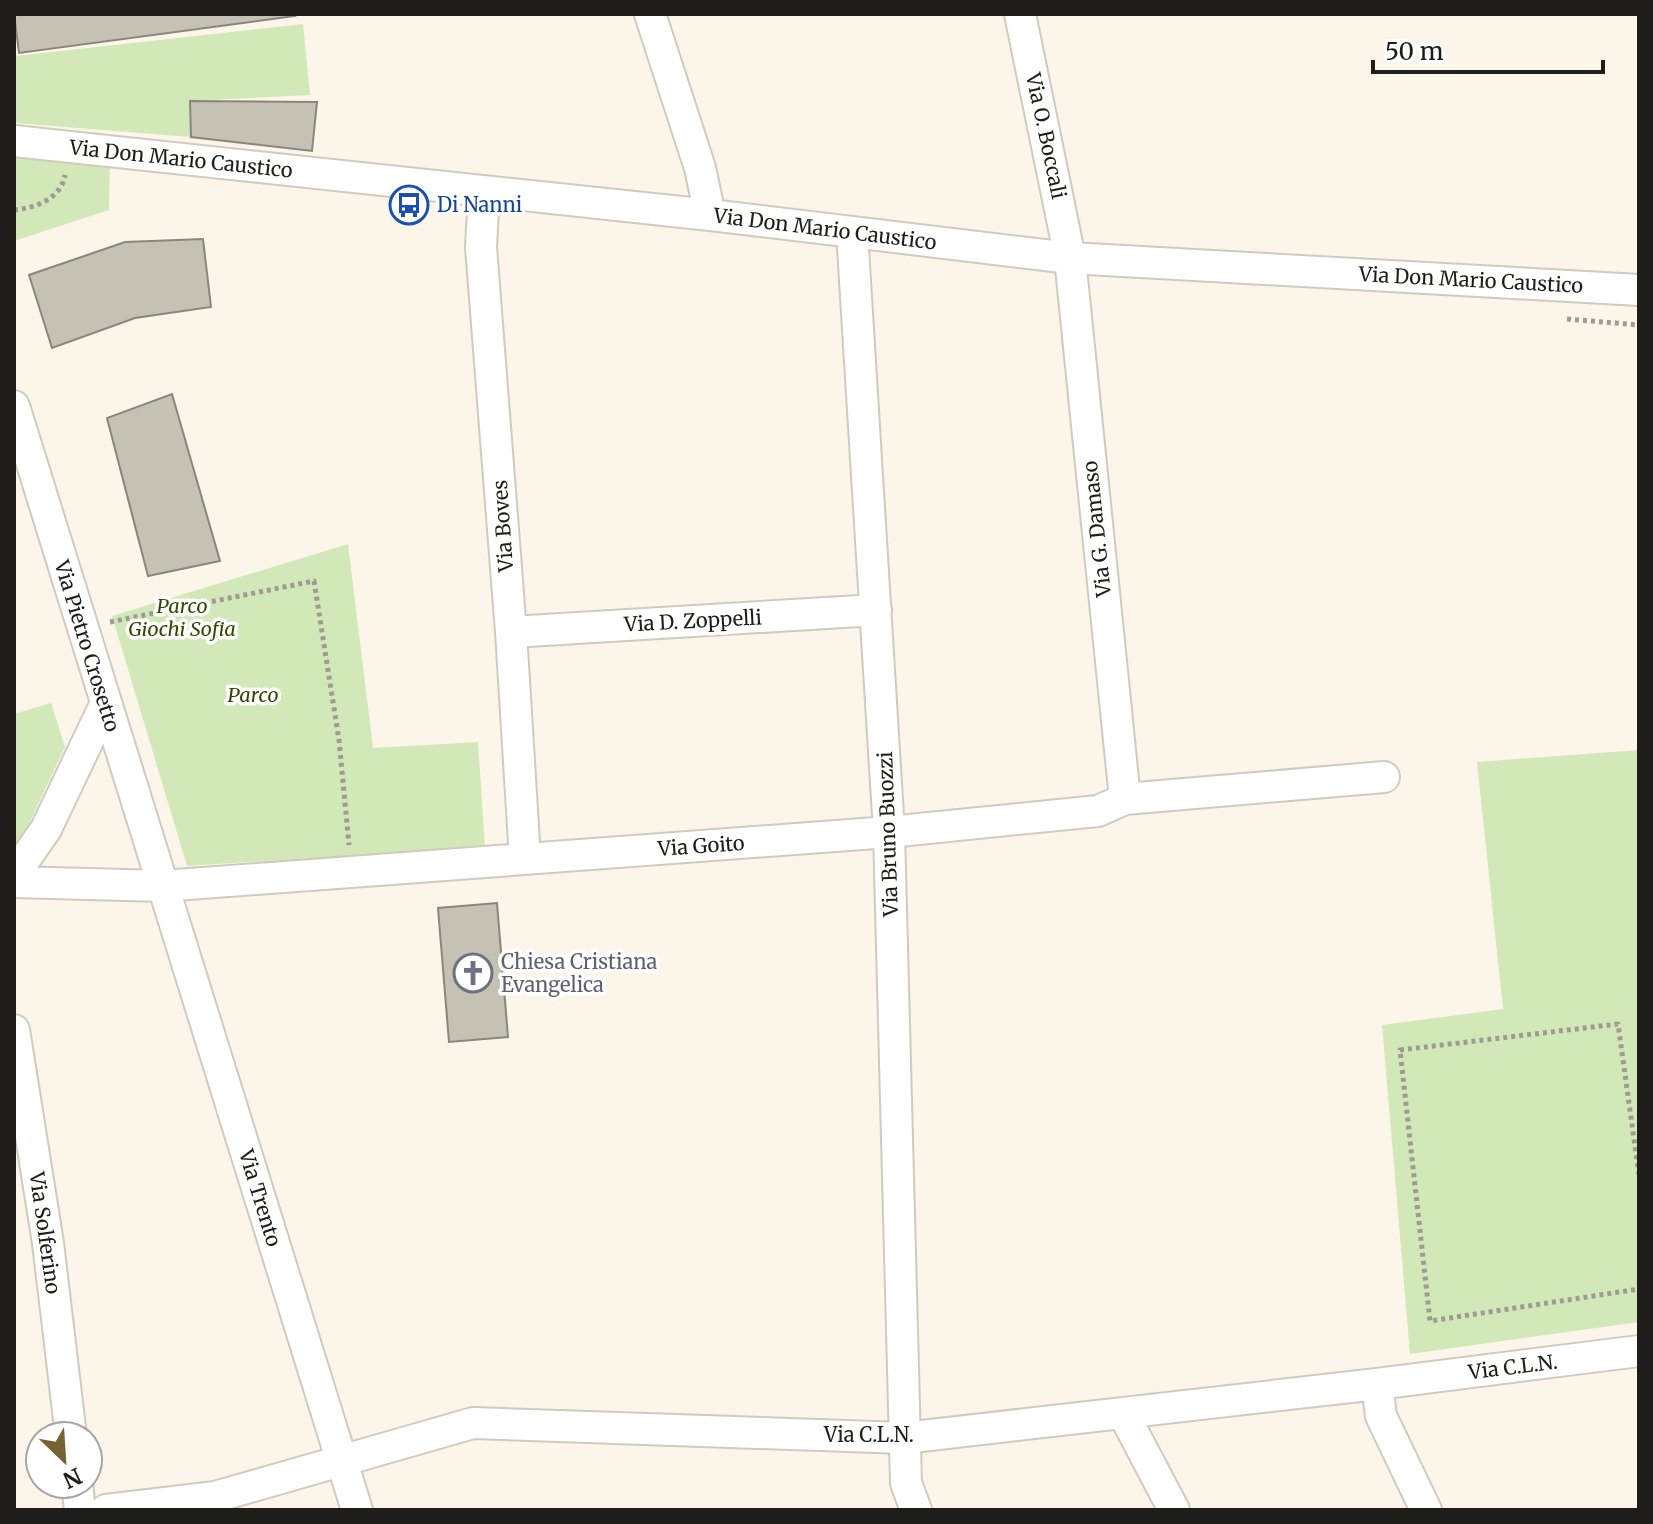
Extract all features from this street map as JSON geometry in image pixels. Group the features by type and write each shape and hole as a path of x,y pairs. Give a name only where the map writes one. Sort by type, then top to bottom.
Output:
{"street":[{"path":"650,14 700,168 710,215"},
{"name":"Via O. Boccali","path":"1020,14 1070,258"},
{"name":"Via Don Mario Caustico","path":"14,141 710,215 1070,258 1639,290"},
{"name":"Via Boves","path":"484,193 481,247 525,859"},
{"name":"Via Bruno Buozzi","path":"852,232 889,832 906,1483 916,1510"},
{"name":"Via G. Damaso","path":"1070,258 1125,799"},
{"name":"Via Pietro Crosetto","path":"14,406 162,886"},
{"name":"Via D. Zoppelli","path":"511,632 876,610"},
{"path":"14,875 46,829 105,705"},
{"name":"Via Goito","path":"14,882 162,886 889,832 1098,811 1125,799 1384,777"},
{"name":"Via Trento","path":"162,886 357,1510"},
{"name":"Via Solferino","path":"14,1030 48,1243 69,1420"},
{"name":"Via C.L.N.","path":"106,1510 215,1497 473,1423 904,1438 1639,1351"},
{"path":"1377,1384 1381,1416 1426,1510"},
{"path":"1123,1413 1174,1510"}],"path":[{"path":"14,210 31,208 51,198 64,184 66,166"},
{"path":"81,628 314,581 339,740 351,872"},
{"path":"1639,1175 1618,1024 1400,1050 1430,1321 1639,1289"}],"green space":[{"path":"303,24 310,95 190,101 191,137 14,123 15,56"},
{"path":"14,151 110,159 109,210 14,241"},
{"name":"Parco","path":"348,544 373,748 478,742 485,847 187,866 112,616"},
{"path":"51,703 65,747 14,851 14,714"},
{"path":"1639,750 1639,1322 1410,1354 1382,1025 1503,1009 1477,762"}],"building":[{"path":"14,14 294,14 295,16 19,53"},
{"path":"190,101 317,102 312,151 191,137"},
{"path":"203,239 211,307 135,318 52,348 29,275 125,242"},
{"path":"172,394 220,561 148,576 107,418"},
{"name":"Chiesa Cristiana Evangelica","path":"497,903 508,1037 449,1042 438,908"}],"place":[{"name":"Di Nanni","path":"409,205"},
{"name":"Chiesa Cristiana Evangelica","path":"473,973"}],"park label":[{"name":"Parco Giochi Sofia","path":"182,618"}]}
